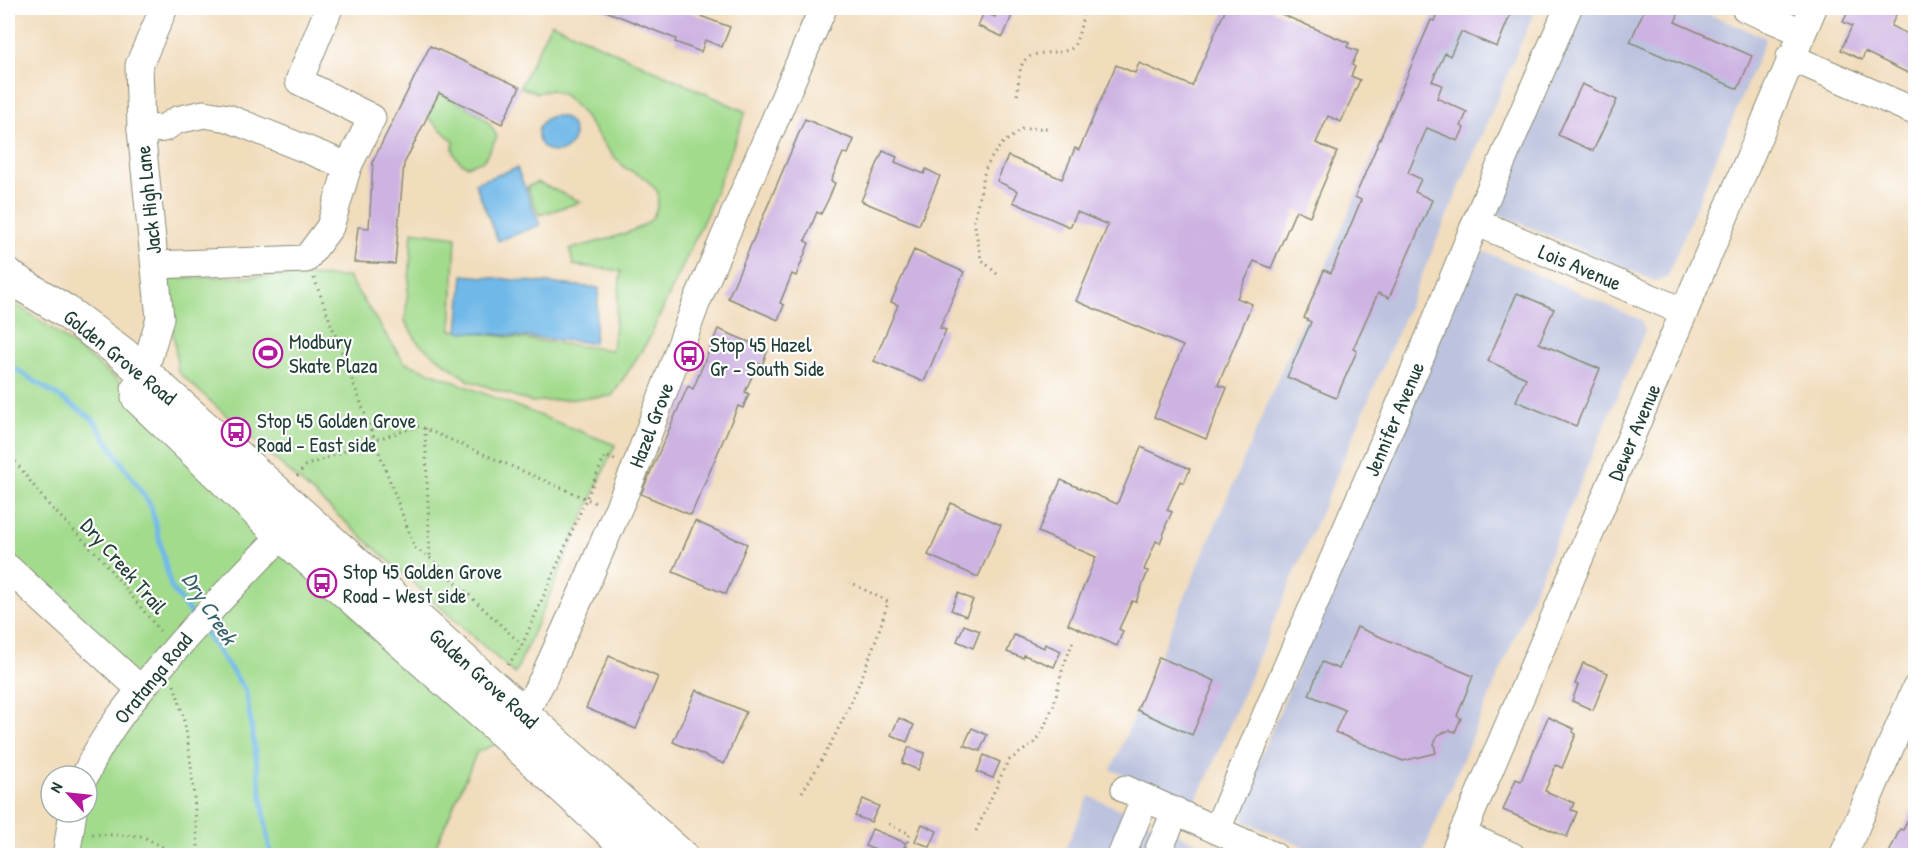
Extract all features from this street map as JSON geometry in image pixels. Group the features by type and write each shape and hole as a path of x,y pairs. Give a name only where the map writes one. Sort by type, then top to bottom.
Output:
{"main road":[{"name":"Golden Grove Road","path":"8,276 65,311 123,354 139,383"},
{"name":"Golden Grove Road","path":"8,299 139,383 288,515 517,726 637,855"},
{"name":"Golden Grove Road","path":"288,515 493,686 517,726 681,855"}],"street":[{"name":"Jack High Lane","path":"139,383 160,318 141,130 139,65 164,8"},
{"path":"155,265 306,259 330,227 348,166 372,118 299,81 329,8"},
{"name":"Hazel Grove","path":"517,726 562,638 635,469 697,302 823,8"},
{"name":"Jennifer Avenue","path":"1217,829 1568,8"},
{"path":"1745,8 1802,32"},
{"name":"Dewer Avenue","path":"1458,845 1790,57 1813,8"},
{"path":"1790,57 1916,112"},
{"path":"141,130 164,128 177,120 204,114 228,118 348,166"},
{"name":"Lois Avenue","path":"1476,222 1684,312"},
{"name":"Oratanga Road","path":"90,764 94,754 140,689 216,604 288,515"},
{"path":"10,575 140,689"},
{"path":"1843,855 1914,698"},
{"path":"1121,855 1135,794 1217,829 1268,854"},
{"path":"1156,855 1176,811"},
{"path":"1458,845 1512,855"}],"path":[{"path":"1017,95 1022,62 1029,55 1065,51 1071,48 1075,43 1085,8"},
{"path":"997,273 981,259 974,221 985,170 1002,144 1022,129 1047,128"},
{"path":"311,253 314,276 415,548 430,558 522,645"},
{"path":"288,515 305,466 419,426 617,511"},
{"path":"425,428 430,558"},
{"name":"Dry Creek Trail","path":"8,452 46,502 100,557 176,647"},
{"path":"493,686 522,645 605,456 635,469"},
{"path":"802,792 825,757 837,732 874,648 888,602 850,582"},
{"path":"976,831 1008,761 1034,743 1043,730 1054,704 1063,667 1074,639"},
{"path":"176,647 168,669 184,722 199,855"},
{"path":"889,824 910,834 903,855"},
{"path":"70,833 142,836 179,855"}],"shaded area":[{"path":"1436,8 1536,8 1205,783 1194,802 1111,770"},
{"path":"1583,8 1694,8 1766,38 1667,277 1655,281 1494,212"},
{"path":"1486,252 1641,320 1645,331 1422,855 1323,855 1244,821 1239,807 1473,257"},
{"path":"1089,796 1226,855 1062,856"}],"green space":[{"path":"551,23 746,112 708,211 648,341 612,396 531,402 468,380 418,343 405,321 412,231 456,237 451,330 612,350 621,271 573,265 570,249 614,237 646,223 655,212 658,192 645,178 625,168 609,151 582,113 564,95 551,90 537,93 520,87"},
{"path":"439,93 473,110 493,128 497,137 484,160 467,166 460,161 454,153 454,142 427,116"},
{"path":"537,182 581,202 539,215 527,187"},
{"path":"348,277 404,362 615,445 515,674 178,372 167,278"},
{"path":"8,299 51,328 133,392 510,738 477,752 432,855 66,855 71,824 99,824 99,764 94,764 140,689 8,568"}],"water":[{"path":"556,116 569,121 574,134 569,147 556,152 543,147 538,134 543,121"},
{"path":"517,168 540,225 498,241 475,183"},
{"path":"463,275 599,288 594,343 458,331"}],"building":[{"path":"598,8 679,8 730,27 722,47 705,40 701,52 675,42 676,39"},
{"path":"999,8 1015,8 1003,37 978,26 984,12 995,17"},
{"path":"1226,8 1267,8 1349,43 1347,47 1358,51 1352,65 1355,67 1351,76 1360,80 1341,122 1328,116 1316,143 1337,152 1310,216 1296,210 1271,268 1254,261 1237,298 1252,304 1218,385 1227,388 1206,439 1154,417 1183,346 1076,301 1108,225 1077,212 1070,227 1013,202 1018,191 997,181 1008,156 1062,179 1075,148 1079,150 1116,65 1135,73 1139,63 1192,86"},
{"path":"1439,8 1513,8 1497,47 1461,32 1450,56 1445,53 1432,81 1442,85 1437,98 1467,112 1461,126 1464,128 1458,141 1427,128 1408,173 1421,179 1415,192 1432,200 1389,298 1378,293 1353,349 1357,351 1336,398 1287,377 1311,322 1304,318 1324,270 1331,273 1361,200 1355,197 1431,20 1434,21"},
{"path":"1645,8 1681,8 1675,22 1752,56 1738,89 1630,42"},
{"path":"1850,8 1899,8 1891,26 1916,38 1916,77 1865,52 1862,60 1841,50 1852,26 1843,22"},
{"path":"430,46 520,87 502,124 439,93 404,164 395,264 354,262 358,227 369,228 373,161"},
{"path":"1582,84 1617,100 1593,151 1558,135"},
{"path":"805,119 854,140 848,154 843,153 831,181 835,183 821,214 817,212 805,241 809,243 796,276 792,274 780,303 784,305 778,320 728,298"},
{"path":"883,151 897,157 895,162 924,174 926,169 940,176 919,225 861,201"},
{"path":"914,250 964,272 940,328 946,330 924,382 874,361 898,305 891,302"},
{"path":"1517,293 1554,309 1539,343 1600,369 1576,426 1516,401 1526,378 1488,361"},
{"path":"718,329 768,350 762,365 758,363 745,392 749,394 743,408 738,406 691,515 641,494 688,386 693,389"},
{"path":"1141,447 1190,469 1184,483 1180,481 1167,510 1172,512 1160,543 1156,541 1144,570 1148,571 1136,602 1132,601 1119,629 1123,631 1117,646 1068,624 1096,557 1038,532 1061,480 1117,504"},
{"path":"951,503 1001,525 978,577 928,555"},
{"path":"695,521 747,544 726,594 673,572"},
{"path":"958,593 973,600 966,616 951,610"},
{"path":"964,625 980,631 973,648 957,641"},
{"path":"1357,627 1473,676 1457,716 1461,718 1455,732 1450,730 1438,735 1434,744 1436,753 1403,761 1335,732 1345,710 1309,695 1322,662 1339,669"},
{"path":"1014,635 1044,648 1045,644 1061,651 1054,667 1024,655 1023,658 1007,652"},
{"path":"609,656 658,677 636,729 586,708"},
{"path":"1159,657 1215,681 1192,735 1137,710"},
{"path":"1583,663 1608,673 1593,710 1572,701 1578,685 1575,684"},
{"path":"696,690 746,712 724,764 673,742"},
{"path":"1548,717 1574,729 1573,732 1576,734 1562,768 1556,765 1545,791 1574,803 1571,810 1577,812 1567,837 1503,810 1516,779 1521,781"},
{"path":"899,718 914,725 907,742 891,735"},
{"path":"972,728 987,735 980,751 964,745"},
{"path":"909,747 925,753 918,770 902,763"},
{"path":"984,755 1000,762 993,778 977,772"},
{"path":"863,799 879,806 871,822 855,816"},
{"path":"1916,802 1916,855 1888,855 1900,829 1903,830"},
{"path":"922,824 937,831 930,847 915,841"},
{"path":"872,829 906,843 900,855 888,855 865,846"}],"waterway":[{"name":"Dry Creek","path":"8,364 92,418 151,506 171,587 194,618"},
{"name":"Dry Creek","path":"203,630 246,691 269,846 273,856"}],"place":[{"name":"Modbury Skate Plaza","path":"268,353"},
{"name":"Stop 45 Hazel Gr - South Side","path":"689,356"},
{"name":"Stop 45 Golden Grove Road - East side","path":"236,432"},
{"name":"Stop 45 Golden Grove Road - West side","path":"322,583"}]}
